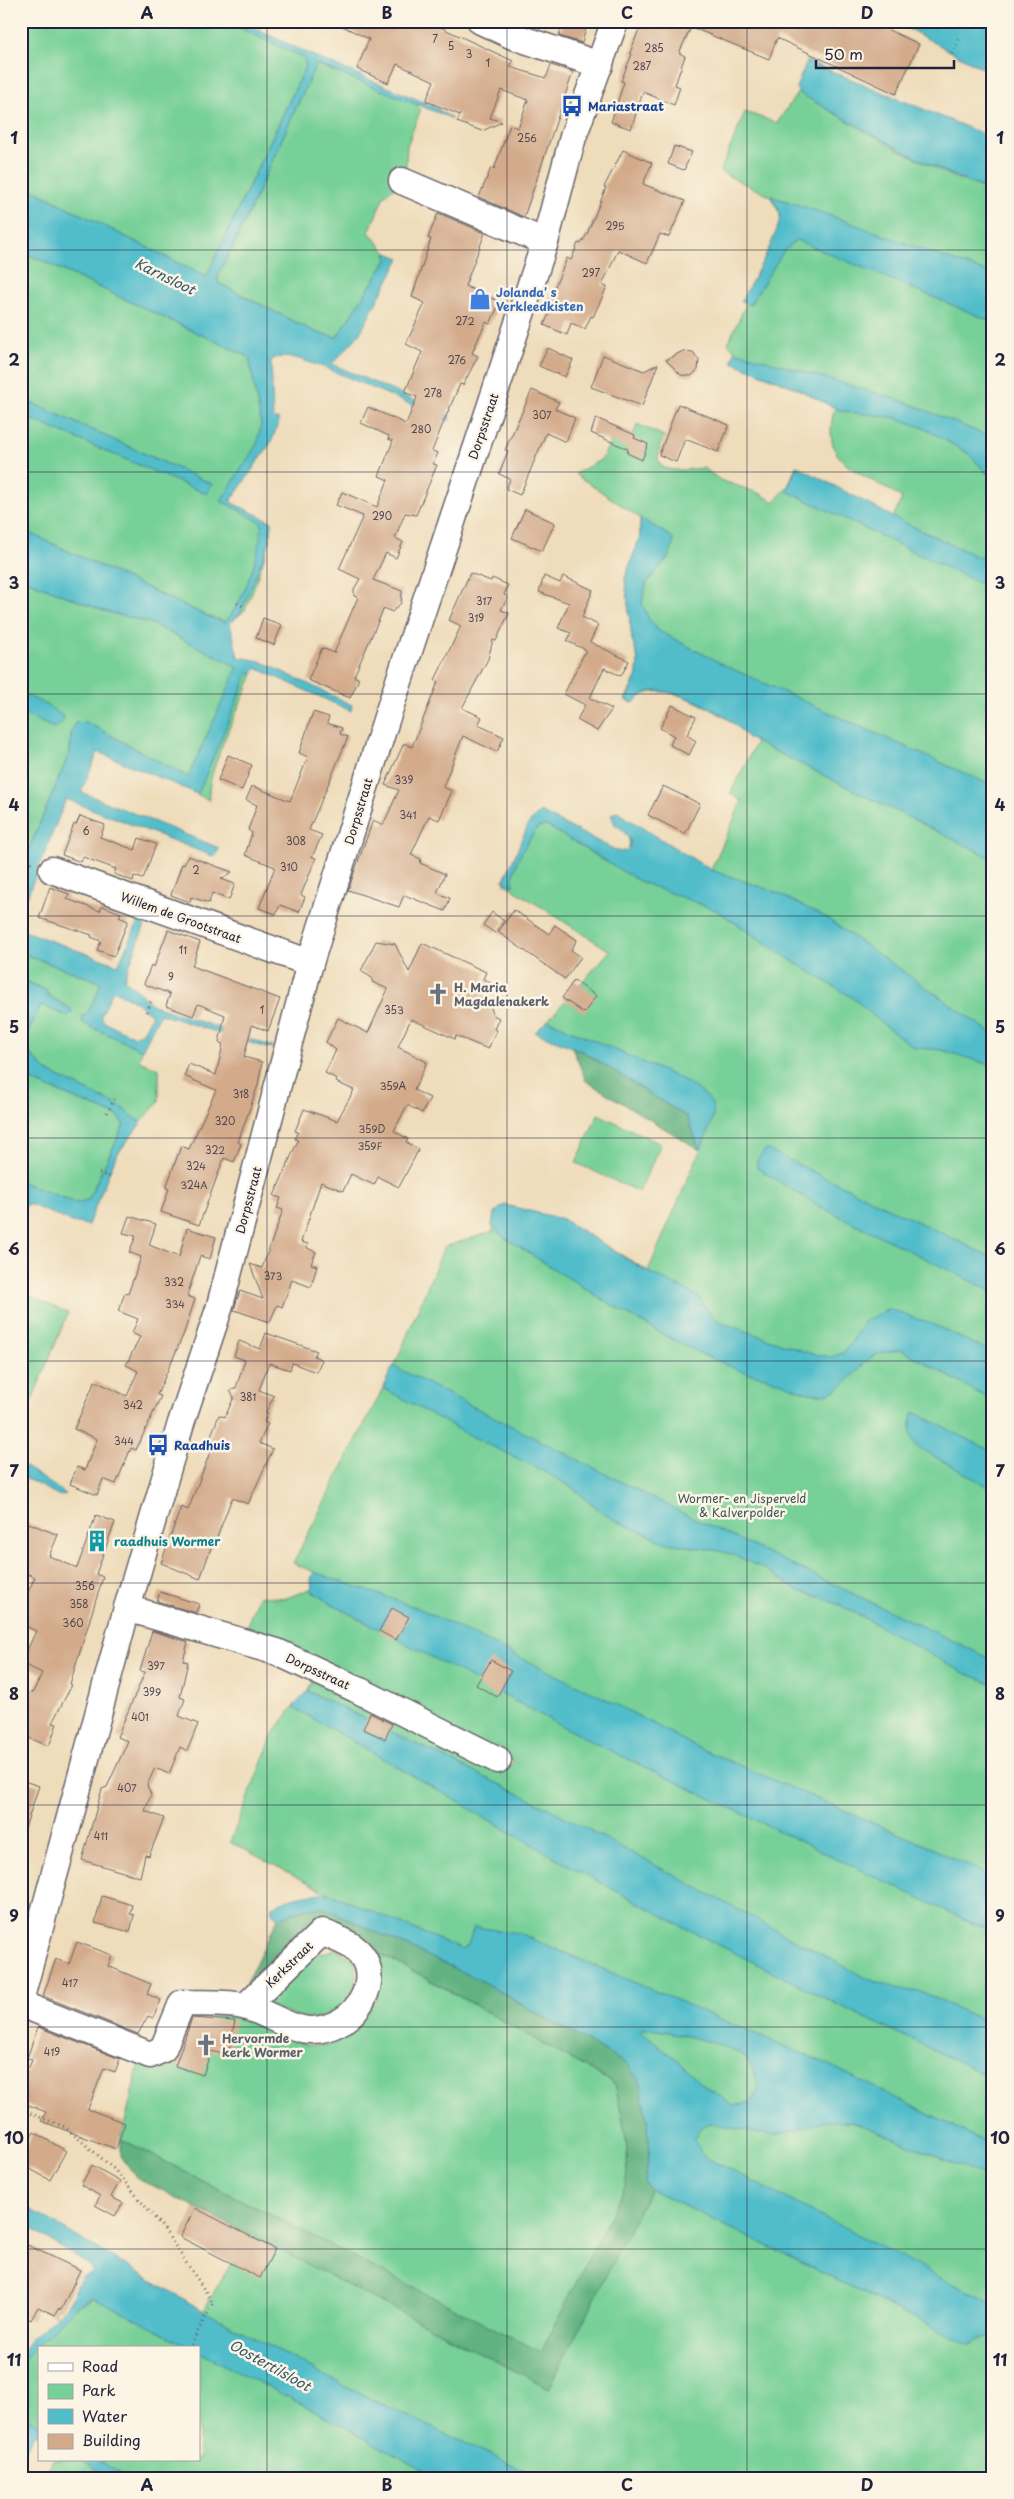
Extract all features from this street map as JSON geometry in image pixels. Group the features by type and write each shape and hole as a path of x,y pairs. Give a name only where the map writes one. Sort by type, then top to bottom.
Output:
{"street":[{"path":"481,21 513,36 600,64"},
{"name":"Dorpsstraat","path":"21,1997 127,1608 181,1423 219,1309 310,963 395,692 545,242 573,137 615,21"},
{"path":"402,182 545,242"},
{"name":"Willem de Grootstraat","path":"52,870 310,963"},
{"name":"Dorpsstraat","path":"127,1608 277,1652 356,1688 498,1760"},
{"name":"Kerkstraat","path":"21,2004 150,2055 164,2050 182,2003 246,2006 294,2028 317,2030 339,2023 364,2001 367,1986 367,1967 353,1948 322,1932 246,2006"}],"path":[{"path":"952,54 959,39"},
{"path":"237,603 245,607"},
{"path":"147,1012 151,1001"},
{"path":"107,1113 114,1099"},
{"path":"99,1172 110,1177"},
{"path":"21,2110 66,2127 114,2169 164,2229 213,2303 190,2346"}],"green space":[{"path":"21,21 225,21 304,58 306,66 206,277 21,184"},
{"path":"316,64 417,104 420,111 407,146 405,178 384,196 369,232 387,253 387,260 337,337 317,333 218,283 218,274 235,243"},
{"name":"Wormer- en Jisperveld & Kalverpolder","path":"798,92 897,149 956,178 993,192 993,2478 44,2478 52,2462 200,2462 200,2346 38,2346 38,2434 21,2425 21,2362 47,2333 75,2308 92,2298 117,2264 203,2311 248,2234 549,2388 648,2192 639,2079 303,1909 280,1918 291,1898 328,1893 230,1842 273,1734 295,1704 505,1813 515,1792 308,1691 314,1676 506,1772 514,1761 277,1643 244,1634 258,1596 287,1598 312,1588 312,1591 331,1604 496,1690 318,1574 293,1563 394,1367 444,1247 494,1231 492,1226 494,1213 505,1205 562,1219 648,1271 705,1139 650,1091 616,1075 574,1049 577,1042 548,1020 610,951 505,884 504,880 507,872 542,821 606,862 626,853 629,839 626,833 711,870 742,801 730,794 756,743 721,715 677,695 655,692 644,695 633,703 625,700 637,675 638,659 632,639 625,578 640,537 640,518 575,474 602,459 611,441 629,447 637,424 664,436 658,459 661,465 666,468 683,470 704,468 720,480 761,494 774,502 788,486 796,466 893,517 902,498 847,465 838,455 832,443 831,428 835,408 794,387 732,362 735,351 728,343 787,217 779,212 770,196 720,172 745,112 777,123"},
{"path":"21,251 249,357 260,354 270,443 230,502 272,522 270,541 245,610 230,623 209,617 21,529 21,415 211,484 21,398"},
{"path":"21,578 104,611 150,623 253,674 218,756 209,788 209,800 71,732 70,752 21,868"},
{"path":"21,953 100,982 100,988 83,1023 142,1050 139,1061 159,1069 159,1101 141,1123 121,1107 46,1071 22,1045 41,1005 67,1016 71,1009 49,996 45,990 21,979"},
{"path":"572,1047 582,1051 687,1117 700,1150 586,1081"},
{"path":"21,1074 25,1078 118,1116 124,1125 88,1200 76,1203 21,1182"},
{"path":"598,1114 661,1144 639,1192 576,1163"},
{"path":"21,1292 68,1313 32,1400 21,1395"},
{"path":"322,1907 478,1979 626,2064 639,2079 647,2119 650,2148 645,2183 650,2189 549,2388 136,2177 121,2156 121,2139 541,2352 625,2187 627,2148 615,2084 419,1974 362,1945 321,1920 307,1924 288,1949 240,1995 278,1918 303,1909"},
{"path":"362,1945 419,1974 615,2084 627,2148 625,2187 541,2353 121,2139 139,2063 157,2069 177,2061 193,2010 257,2021 284,2036 306,2045 328,2045 358,2027 377,1997"},
{"path":"337,1950 354,1959 357,1974 353,1991 348,1999 334,2012 317,2019 309,2019 292,2015 265,2004 319,1953"}],"water":[{"name":"Karnsloot","path":"225,21 239,21 318,58 433,106 451,118 316,64 235,243 218,274 218,283 317,333 337,337 387,260 387,253 400,258 359,335 332,364 450,416 449,421 326,368 296,358 278,357 271,360 273,418 279,420 272,441 230,502 272,522 270,541 240,614 230,623 238,657 260,661 352,705 351,711 256,668 253,674 249,672 198,794 98,752 81,792 219,848 215,857 66,799 21,912 21,868 70,752 72,730 75,723 86,722 188,777 238,667 150,623 104,611 21,578 21,529 209,617 225,622 239,602 250,576 255,562 262,523 221,501 257,444 261,424 249,357 21,251 21,184 206,277 306,66 304,58"},
{"path":"894,21 993,21 993,74"},
{"path":"807,61 993,138 993,192 919,159 799,93 796,88"},
{"path":"770,196 993,274 993,322 796,240 783,252 750,305 741,301 764,258 779,224 779,210"},
{"path":"735,351 906,402 993,439 993,480 969,454 924,428 896,418 841,411 794,387 732,362"},
{"path":"21,398 212,484 207,494 21,415"},
{"path":"797,466 893,517 993,564 993,590 787,491"},
{"path":"640,518 673,538 673,546 668,558 646,584 642,603 649,619 659,631 728,667 993,786 993,859 748,738 724,716 703,704 678,695 655,691 644,694 633,703 626,700 637,675 638,659 632,639 625,578 640,537"},
{"path":"21,693 47,705 64,717 62,723 54,728 21,713"},
{"path":"540,812 619,852 628,850 631,841 621,828 615,825 611,814 617,812 711,870 773,891 825,917 993,1034 993,1066 942,1050 915,1048 884,1025 853,998 789,959 716,910 641,882 547,826 538,827 517,862 513,886 504,881 529,823"},
{"path":"139,920 145,925 124,979 153,1005 273,1047 266,1048 160,1014 142,1050 83,1023 82,1016 86,1015 93,1003 99,990 100,982 21,953 21,930 118,965","holes":["113,990 136,1002 152,1015 143,1032 133,1036 104,1022 101,1016"]},
{"path":"21,979 45,990 49,996 71,1009 72,1013 67,1016 41,1005 22,1045 46,1071 121,1107 141,1123 116,1156 88,1225 72,1222 29,1204 21,1208 21,1182 76,1203 88,1200 124,1125 118,1116 25,1078 21,1074"},
{"path":"548,1020 681,1079 704,1095 710,1101 713,1108 713,1116 700,1150 687,1117 582,1051 535,1032"},
{"path":"766,1149 993,1258 993,1292 817,1205 757,1168 757,1160"},
{"path":"505,1205 562,1219 648,1272 698,1296 712,1317 725,1324 809,1353 831,1357 843,1353 852,1342 863,1322 889,1309 934,1325 993,1353 993,1401 902,1350 872,1357 849,1380 829,1393 815,1394 803,1391 742,1371 710,1358 649,1327 503,1237 492,1225 495,1212"},
{"path":"393,1366 683,1513 993,1660 993,1684 962,1672 852,1611 823,1598 799,1591 766,1570 734,1555 667,1543 618,1522 603,1513 574,1489 547,1473 467,1434 383,1388"},
{"path":"914,1412 993,1452 993,1489 917,1447 912,1438 911,1430"},
{"path":"21,1464 66,1494 60,1496 21,1476"},
{"path":"314,1572 418,1608 606,1699 699,1748 934,1849 993,1877 993,1933 590,1741 331,1604 312,1591 311,1579"},
{"path":"308,1691 550,1809 868,1979 896,1988 924,1993 993,2025 993,2078 859,2015 695,1933 573,1868 293,1707"},
{"path":"329,1893 463,1950 468,1945 474,1927 518,1933 827,2064 993,2146 993,2180 852,2121 815,2123 794,2131 774,2135 710,2123 701,2127 695,2139 703,2156 993,2304 993,2340 985,2337 970,2345 650,2189 645,2183 650,2148 647,2119 639,2079 626,2064 478,1979 322,1907 303,1909 278,1918 272,1913 271,1908 284,1901 299,1896","holes":["641,2029 650,2029 708,2042 742,2055 751,2066 759,2089 752,2102 732,2106 701,2084 679,2061 640,2031"]},
{"name":"Oostertilsloot","path":"21,2204 204,2311 346,2387 540,2478 436,2478 325,2416 200,2353 200,2346 187,2346 93,2297 78,2305 21,2362 22,2353 26,2346 67,2305 81,2277 94,2272 90,2266 21,2221"},
{"path":"21,2414 38,2423 38,2435 36,2434 21,2454 21,2444 30,2431 21,2425"},
{"path":"85,2462 101,2462 128,2478 107,2478"}],"building":[{"path":"332,21 427,21 513,61 510,67 546,78 551,65 573,72 524,217 479,197 491,168 494,169 510,125 518,128 528,100 501,90 490,118 502,122 482,131 457,122 460,115 426,101 434,81 397,64 388,83 357,69 369,39"},
{"path":"563,21 588,21 582,43 559,36"},
{"path":"642,21 869,21 919,44 896,94 777,38 769,59 691,27 679,53 685,56 675,85 680,87 674,105 643,92 631,129 611,122 624,82 621,81"},
{"path":"674,146 692,152 684,170 668,164"},
{"path":"623,150 652,163 643,184 685,201 669,237 660,234 647,263 618,250 602,285 607,287 593,317 591,316 585,329 571,323 567,335 544,325 555,300 550,298 567,258 571,260 578,243 581,244 587,234 606,188 604,187"},
{"path":"438,213 485,233 465,286 500,302 490,324 486,322 479,337 472,353 478,356 463,385 460,384 432,451 438,453 433,464 437,465 416,515 405,513 395,538 403,542 396,558 386,553 373,580 402,591 401,603 392,612 384,608 354,676 359,679 350,698 308,680 322,648 334,653 358,597 354,596 354,589 360,579 339,569 363,516 336,505 342,492 377,507 388,480 379,476 393,441 388,439 389,436 361,423 368,407 406,424 417,397 405,392 422,352 406,344 425,303 412,297 431,239 428,238"},
{"path":"548,348 573,360 565,377 539,366"},
{"path":"683,351 693,352 699,360 698,370 691,376 681,375 666,360"},
{"path":"603,355 644,371 658,364 642,406 591,387"},
{"path":"532,390 559,402 555,409 575,418 566,442 546,433 520,495 506,489 510,479 499,474 508,451 505,450"},
{"path":"678,404 729,425 718,452 685,439 676,462 659,455"},
{"path":"596,418 635,435 634,438 648,444 642,460 627,453 628,449 591,433"},
{"path":"525,509 555,523 542,551 512,538"},
{"path":"470,573 491,581 492,578 508,585 504,595 508,597 501,610 509,613 496,641 493,640 488,659 462,708 482,717 478,725 504,737 497,752 463,736 443,787 452,791 439,820 429,816 411,855 421,859 420,863 445,874 437,893 450,898 445,911 404,895 399,907 348,890 373,820 383,825 399,790 385,785 404,743 412,747 438,682 435,680 461,626 449,620"},
{"path":"544,576 560,583 563,576 593,590 582,617 598,625 590,642 629,661 621,676 604,668 590,698 612,709 597,731 577,720 585,705 564,694 586,650 567,641 571,633 558,628 569,603 539,592"},
{"path":"263,618 282,625 274,645 256,638"},
{"path":"672,705 696,717 687,735 696,741 689,755 670,745 674,736 660,728"},
{"path":"313,712 329,717 327,723 342,728 340,734 348,737 309,830 322,835 312,857 316,858 301,895 305,897 299,912 280,905 276,914 259,908 275,867 245,855 252,833 248,830 257,805 246,800 252,786 290,801 308,757 299,753"},
{"path":"228,755 252,765 242,790 218,780"},
{"path":"663,786 700,804 685,834 648,815"},
{"path":"80,816 105,825 100,837 135,850 139,838 156,844 143,879 134,876 133,881 114,874 116,869 83,857 81,862 62,855 74,824 76,825"},
{"path":"188,856 232,872 221,879 235,884 229,900 212,893 209,903 191,897 190,902 171,895 182,864 184,865"},
{"path":"50,887 69,894 67,899 100,911 102,906 121,913 119,917 128,921 114,956 97,950 101,941 91,937 92,935 39,918"},
{"path":"514,910 549,934 555,925 577,940 571,950 581,957 565,979 498,932"},
{"path":"492,912 504,921 495,933 483,925"},
{"path":"168,930 200,942 192,966 280,999 268,1031 252,1025 244,1057 262,1062 258,1085 238,1142 241,1144 234,1162 224,1158 199,1225 161,1212 169,1189 166,1188 181,1146 189,1149 216,1090 184,1076 189,1064 216,1075 223,1044 219,1043 225,1015 198,1004 193,1016 166,1006 170,994 144,984 151,965 154,967"},
{"path":"376,941 395,944 409,972 422,943 486,972 483,979 490,982 484,995 489,1000 493,1015 499,1018 494,1029 497,1030 488,1049 456,1036 455,1039 411,1019 398,1047 427,1062 414,1090 430,1098 422,1113 407,1105 394,1131 408,1139 406,1142 419,1149 399,1187 378,1177 374,1185 351,1174 343,1191 321,1182 301,1242 308,1244 307,1248 316,1252 311,1264 317,1266 311,1287 292,1280 282,1307 277,1305 270,1322 234,1310 240,1291 263,1299 250,1264 262,1268 283,1210 277,1208 281,1198 274,1196 298,1140 295,1139 298,1132 295,1131 304,1109 337,1121 354,1090 336,1082 337,1079 325,1073 336,1050 326,1042 338,1018 368,1033 388,989 372,982 372,978 361,971"},
{"path":"574,980 596,996 584,1013 562,998"},
{"path":"129,1216 156,1224 149,1245 179,1257 187,1228 216,1237 210,1259 200,1256 187,1296 195,1299 184,1333 157,1395 161,1396 136,1450 131,1448 116,1484 103,1479 97,1495 70,1484 77,1467 85,1470 97,1439 74,1429 95,1381 127,1396 138,1371 126,1365 140,1337 132,1333 138,1319 118,1311 125,1293 128,1294 141,1257 129,1252 136,1236 123,1233"},
{"path":"266,1333 317,1351 314,1356 322,1360 316,1372 292,1363 290,1370 269,1363 259,1390 274,1396 266,1412 268,1413 264,1422 268,1424 259,1443 273,1449 248,1504 232,1498 216,1540 214,1539 200,1579 161,1563 181,1507 188,1510 212,1447 207,1446 219,1415 225,1417 234,1397 230,1391 236,1388 245,1360 234,1356 239,1341 260,1349"},
{"path":"96,1515 115,1522 96,1574 103,1577 70,1684 72,1685 52,1723 57,1724 49,1746 21,1735 21,1696 33,1692 42,1673 21,1663 36,1631 21,1624 21,1607 35,1577 21,1571 21,1520 58,1535 49,1556 77,1568"},
{"path":"160,1592 199,1604 196,1613 157,1601"},
{"path":"392,1608 409,1617 396,1640 379,1631"},
{"path":"152,1631 188,1642 183,1661 188,1662 180,1697 185,1699 179,1716 198,1724 187,1751 180,1747 169,1774 155,1768 147,1785 151,1795 145,1811 164,1818 149,1856 145,1855 140,1877 82,1860 102,1789 107,1787 128,1741 117,1737 145,1672 140,1671"},
{"path":"491,1660 511,1671 497,1697 476,1685"},
{"path":"370,1713 392,1724 385,1739 363,1729"},
{"path":"21,1780 39,1786 24,1831 21,1830"},
{"path":"102,1896 132,1905 130,1914 134,1915 130,1932 95,1923"},
{"path":"77,1942 112,1955 108,1966 151,1984 147,1994 161,2000 153,2018 148,2016 138,2034 43,1996 56,1959 69,1964"},
{"name":"Hervormde kerk Wormer","path":"192,2018 235,2021 228,2055 211,2051 203,2075 175,2066"},
{"path":"38,2027 120,2059 115,2072 104,2068 88,2109 125,2123 116,2149 41,2121 46,2112 21,2102 21,2086 32,2060 27,2058"},
{"path":"34,2132 66,2151 50,2180 21,2164 21,2156"},
{"path":"92,2165 120,2181 111,2197 123,2203 115,2216 95,2205 100,2196 81,2185"},
{"path":"195,2208 275,2249 260,2278 180,2237"},
{"path":"21,2242 80,2270 61,2310 58,2309 55,2315 38,2307 31,2320 21,2315"}],"place":[{"name":"Mariastraat","path":"572,106"},
{"name":"Jolanda' s Verkleedkisten","path":"480,299"},
{"name":"H. Maria Magdalenakerk","path":"438,994"},
{"name":"Raadhuis","path":"158,1445"},
{"name":"raadhuis Wormer","path":"97,1541"},
{"name":"Hervormde kerk Wormer","path":"206,2045"}]}
